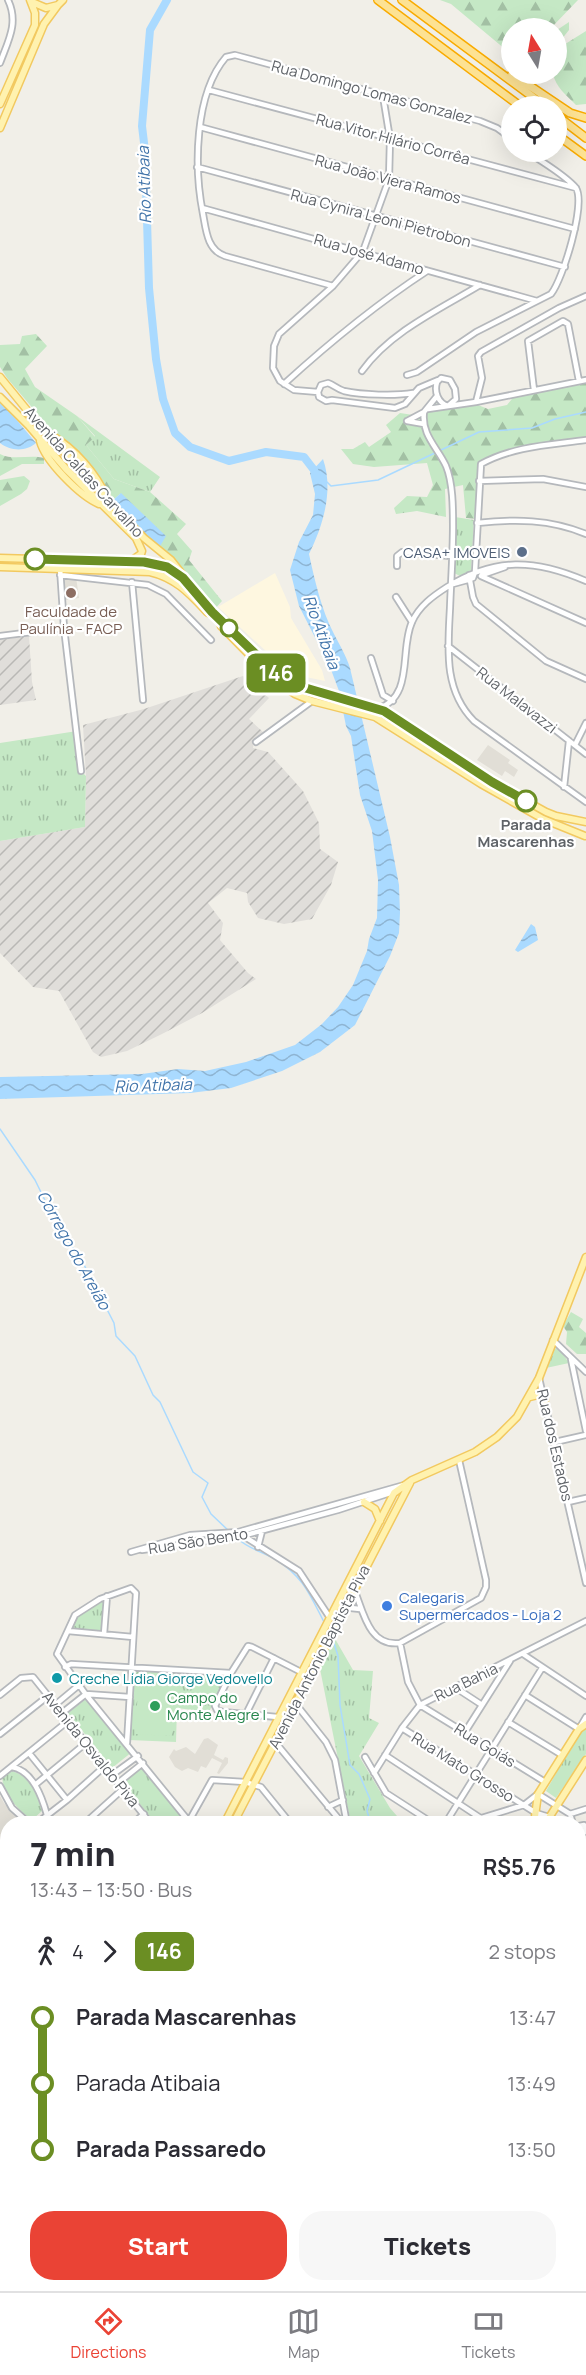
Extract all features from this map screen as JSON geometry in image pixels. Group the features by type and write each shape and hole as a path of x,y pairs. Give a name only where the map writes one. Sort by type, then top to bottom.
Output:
{"highway":[{"path":"378,0 507,96"},
{"path":"402,0 532,96"},
{"path":"458,40 501,66"},
{"path":"528,84 570,113 586,117"},
{"path":"567,123 586,138"},
{"path":"567,142 586,156"}],"main road":[{"path":"30,0 39,7 46,8 61,2"},
{"path":"0,104 35,25 35,13 30,0"},
{"path":"0,128 47,18 61,2"},
{"name":"Avenida Caldas Carvalho","path":"0,377 139,544 141,554 131,561"},
{"name":"Avenida Caldas Carvalho","path":"0,397 66,469 171,560 212,612 276,673 304,689 377,709 393,716 492,782 546,812 586,823"},
{"path":"45,432 67,446 97,478 108,505"},
{"path":"39,437 41,447 74,486 93,501 108,505"},
{"path":"66,469 72,462"},
{"path":"0,558 131,561 167,567 195,590"},
{"path":"0,567 60,572 147,572 167,577 179,584 272,678 295,694 387,723 481,784 543,819 585,836"},
{"path":"585,836 583,830 586,823"},
{"name":"Rua São Bento","path":"396,1491 480,1448 507,1429 517,1417 539,1378 586,1257"},
{"path":"530,1397 538,1395 545,1400"},
{"name":"Avenida Antonio Baptista Piva","path":"228,1816 345,1588 354,1580 407,1485"},
{"name":"Avenida Antonio Baptista Piva","path":"240,1816 253,1784 353,1591 354,1580 396,1491"},
{"path":"364,1502 375,1509 380,1521"},
{"path":"318,1642 325,1645"},
{"path":"535,1816 538,1794 579,1729 586,1724"},
{"path":"550,1816 586,1760"}],"street":[{"path":"0,63 13,31 12,13 8,0"},
{"name":"Rua Domingo Lomas Gonzalez","path":"209,90 218,68 229,55 235,55 480,121 501,131"},
{"path":"209,90 200,127 197,167 198,186 208,238 214,250 220,254 333,286"},
{"name":"Rua Vitor Hilário Corrêa","path":"209,90 575,187"},
{"path":"383,96 390,139 388,179 363,251 333,286 286,326 276,339 273,368 284,384 294,390 318,392 324,400 395,408 405,404 413,393"},
{"name":"Rua João Viera Ramos","path":"200,127 575,229"},
{"path":"407,375 417,372 476,332 554,290 565,267 580,201 575,187 541,162"},
{"name":"Rua Cynira Leoni Pietrobon","path":"197,167 565,267"},
{"name":"Rua José Adamo","path":"202,208 537,301"},
{"path":"284,384 349,326 389,295 427,271"},
{"path":"362,370 370,360 406,330 480,285"},
{"path":"476,402 482,378 478,356 481,352 559,308 586,296"},
{"path":"534,390 528,341 561,321 568,324 579,381"},
{"path":"318,392 324,383 331,383 336,389 345,391 396,396 413,393 438,380 450,380 457,396 465,402"},
{"path":"438,380 437,396 448,406"},
{"path":"424,424 407,421 426,411 465,402 476,402 586,380"},
{"path":"426,385 436,388"},
{"path":"332,400 336,395 336,389"},
{"path":"343,402 346,397 345,391"},
{"path":"364,405 360,398 365,392"},
{"path":"395,408 393,401 396,396"},
{"path":"437,396 426,411 424,424 432,443 447,467 452,505 448,646 451,681 466,713 586,802"},
{"path":"448,406 457,396"},
{"path":"586,440 517,450 497,455 481,464 471,576 476,604 546,661 586,679"},
{"path":"479,481 543,479 586,487"},
{"path":"477,523 535,520 586,534"},
{"path":"397,566 397,556 402,552 451,556"},
{"path":"377,709 393,700 400,691 412,622 418,610 436,594 484,569 498,565 545,567 586,581"},
{"path":"481,576 509,566"},
{"path":"484,569 497,580"},
{"path":"496,570 497,580"},
{"path":"81,771 64,628 60,572 148,585 166,594 210,640"},
{"path":"471,576 497,580 586,623"},
{"path":"132,582 143,700"},
{"path":"396,597 412,622"},
{"path":"0,636 64,628"},
{"name":"Rua Malavazzi","path":"448,646 586,754"},
{"path":"371,658 384,695 393,700"},
{"path":"295,694 299,710"},
{"path":"256,742 312,701"},
{"path":"575,745 586,723"},
{"path":"564,787 569,741"},
{"path":"553,1340 586,1373 575,1382"},
{"path":"555,1442 586,1433 571,1359"},
{"name":"Rua dos Estados","path":"539,1378 586,1583"},
{"path":"345,1588 353,1591 357,1597 360,1609 379,1639 389,1644 400,1643 477,1601 484,1592 486,1580 459,1460"},
{"name":"Rua São Bento","path":"396,1491 364,1502 354,1503 240,1534 190,1535 130,1552 262,1531 354,1503 407,1485"},
{"path":"568,1502 586,1498"},
{"path":"258,1547 262,1531"},
{"path":"240,1534 298,1571 327,1623"},
{"path":"190,1535 192,1541"},
{"path":"127,1743 136,1593 134,1589 128,1588 107,1596 75,1615 68,1631 133,1637"},
{"path":"104,1634 107,1596"},
{"path":"338,1604 360,1609"},
{"name":"Rua Bahia","path":"374,1773 402,1728 420,1705 586,1621"},
{"name":"Avenida Osvaldo Piva","path":"68,1631 57,1654 65,1667 185,1816"},
{"path":"400,1643 408,1682 420,1705"},
{"path":"288,1718 219,1711 215,1706 231,1673 248,1646 301,1672"},
{"path":"523,1654 586,1696"},
{"path":"246,1714 274,1658"},
{"path":"465,1732 510,1660"},
{"path":"65,1667 71,1664 231,1673"},
{"path":"450,1816 542,1668"},
{"name":"Avenida Osvaldo Piva","path":"0,1695 21,1678 33,1677 144,1814"},
{"path":"56,1705 79,1685"},
{"path":"456,1688 482,1705"},
{"path":"62,1713 86,1694 130,1697"},
{"path":"525,1695 579,1729 586,1716"},
{"path":"0,1734 48,1696"},
{"path":"295,1703 326,1742 335,1760 344,1816"},
{"name":"Rua Goiás","path":"420,1705 545,1782"},
{"path":"1,1775 68,1721"},
{"path":"508,1722 562,1755"},
{"name":"Rua Mato Grosso","path":"402,1728 536,1813 546,1816"},
{"path":"275,1742 337,1816"},
{"path":"35,1785 86,1743"},
{"path":"29,1753 67,1800"},
{"path":"385,1755 478,1816"},
{"path":"112,1775 138,1756"},
{"path":"365,1757 386,1793 422,1816"},
{"path":"118,1783 143,1763"},
{"path":"11,1767 24,1773 35,1785 42,1796 47,1815 105,1766"},
{"path":"0,1767 1,1775"},
{"path":"193,1816 212,1780 245,1782 264,1789 285,1816"},
{"path":"0,1786 12,1808 21,1816"},
{"path":"93,1816 123,1789"},
{"path":"491,1816 525,1805 538,1794 570,1814 586,1809"},
{"path":"328,1807 343,1800"}],"shaded area":[{"path":"275,573 290,607 291,618 322,670 325,681 301,676 280,664 218,607"},
{"path":"62,577 76,577 79,598 64,600"},
{"path":"29,636 32,682 36,700 0,705 0,640"},
{"path":"243,676 269,698 249,719 263,732 254,740 253,748 268,752 303,791 319,823 320,849 338,862 331,885 312,919 284,924 258,918 248,902 247,893 227,888 208,903 223,923 220,940 248,973 256,979 202,1013 162,1034 127,1051 101,1057 93,1052 59,991 33,987 0,953 0,841 85,827 86,776 83,725 144,709"},
{"path":"488,745 510,760 508,763 518,770 514,777 505,771 502,776 477,760"},
{"path":"208,1738 218,1745 214,1755 223,1760 225,1757 228,1758 228,1763 219,1774 217,1773 222,1763 212,1758 206,1768 201,1766 198,1772 188,1768 182,1771 175,1767 169,1757 174,1749 176,1751 186,1747 195,1754 204,1739"},
{"path":"0,1796 17,1816 0,1816"}],"green space":[{"path":"440,0 578,0 561,18 501,18 501,46 451,4"},
{"path":"586,31 586,104 576,105 557,84 567,84 567,43"},
{"path":"36,334 47,346 25,369 35,387 77,416 95,437 86,445 114,479 150,492 186,524 177,534 192,551 189,560 222,601 212,612 159,548 120,494 111,502 69,446 47,425 0,367 0,345 20,344 22,336"},
{"path":"586,381 586,440 517,450 482,464 478,519 466,518 463,485 445,489 446,517 417,511 396,514 394,508 407,496 427,497 433,485 427,463 374,467 353,464 341,449 353,449 365,442 369,447 391,432 386,425 400,413 420,416 436,403 440,407 456,400 468,401 488,409 507,405 516,394"},
{"path":"77,416 160,477 150,492 114,479 86,445 95,436"},
{"path":"0,454 11,457 44,458 44,464 22,464 0,476"},
{"path":"24,476 30,481 27,489 0,506 0,480"},
{"path":"455,517 474,520 471,570 460,576 454,573 453,569"},
{"path":"77,731 81,771 86,776 85,827 0,841 0,743"},
{"path":"571,1312 583,1319 579,1327 586,1333 586,1354 577,1354 566,1344 567,1332 563,1326"},
{"path":"554,1348 561,1351 569,1363 546,1368"},
{"path":"105,1599 103,1632 70,1629 76,1617"},
{"path":"334,1637 353,1670 373,1671 369,1718 379,1723 359,1756 397,1816 349,1816 320,1669"},
{"path":"134,1669 226,1675 209,1712 177,1708 176,1742 129,1740"},
{"name":"Campo do Monte Alegre l","path":"139,1676 175,1678 171,1736 135,1734"},
{"path":"86,1699 132,1752 112,1768 68,1713"},
{"path":"586,1727 586,1754 556,1798 546,1791 580,1731"},
{"path":"143,1767 183,1816 150,1816 123,1783"},
{"path":"12,1771 29,1781 39,1797 43,1810 36,1816 27,1816 9,1796 2,1777"}],"water":[{"path":"0,400 36,443 28,448 18,449 8,448 0,443"},
{"name":"Rio Atibaia","path":"323,459 327,495 319,532 309,554 325,615 350,668 390,837 399,885 400,913 399,933 390,956 355,1025 320,1052 282,1071 231,1088 190,1093 0,1099 0,1077 142,1074 178,1069 205,1071 246,1062 295,1045 322,1024 338,1007 353,985 377,918 378,880 372,831 360,795 351,736 346,726 339,691 330,667 299,606 290,570 299,542 313,515 315,494 310,473"},
{"path":"121,493 166,536 159,548 111,502"},
{"path":"531,924 535,927 538,940 518,952 515,950"}],"waterway":[{"name":"Rio Atibaia","path":"167,0 150,30 142,126 145,151 149,288 156,359 163,399 175,433 190,447 229,461 266,452 304,457 317,478"},
{"path":"327,482 331,486 378,480 479,432 532,428 555,419 586,412"},
{"name":"Córrego do Areião","path":"0,1129 35,1180 59,1229 81,1259 114,1323 116,1336 135,1356 193,1472 208,1483 202,1497 211,1514 230,1532"},
{"name":"Córrego do Areião","path":"238,1539 285,1565 305,1587 324,1622"},
{"name":"Córrego do Areião","path":"332,1637 338,1656 340,1705 350,1765 359,1774 370,1799 367,1811 369,1816"}],"bus line":[{"name":"146","path":"35,559 144,562 163,565 183,578 212,612 271,669 292,684 384,711 492,782 526,801"}],"place":[{"name":"CASA+ IMOVEIS","path":"522,552"},
{"name":"Faculdade de Paulínia - FACP","path":"71,593"},
{"name":"Parada Mascarenhas","path":"526,801"},
{"name":"Calegaris Supermercados - Loja 2","path":"387,1606"},
{"name":"Creche Lídia Giorge Vedovello","path":"57,1678"},
{"name":"Campo do Monte Alegre l","path":"155,1706"}]}
